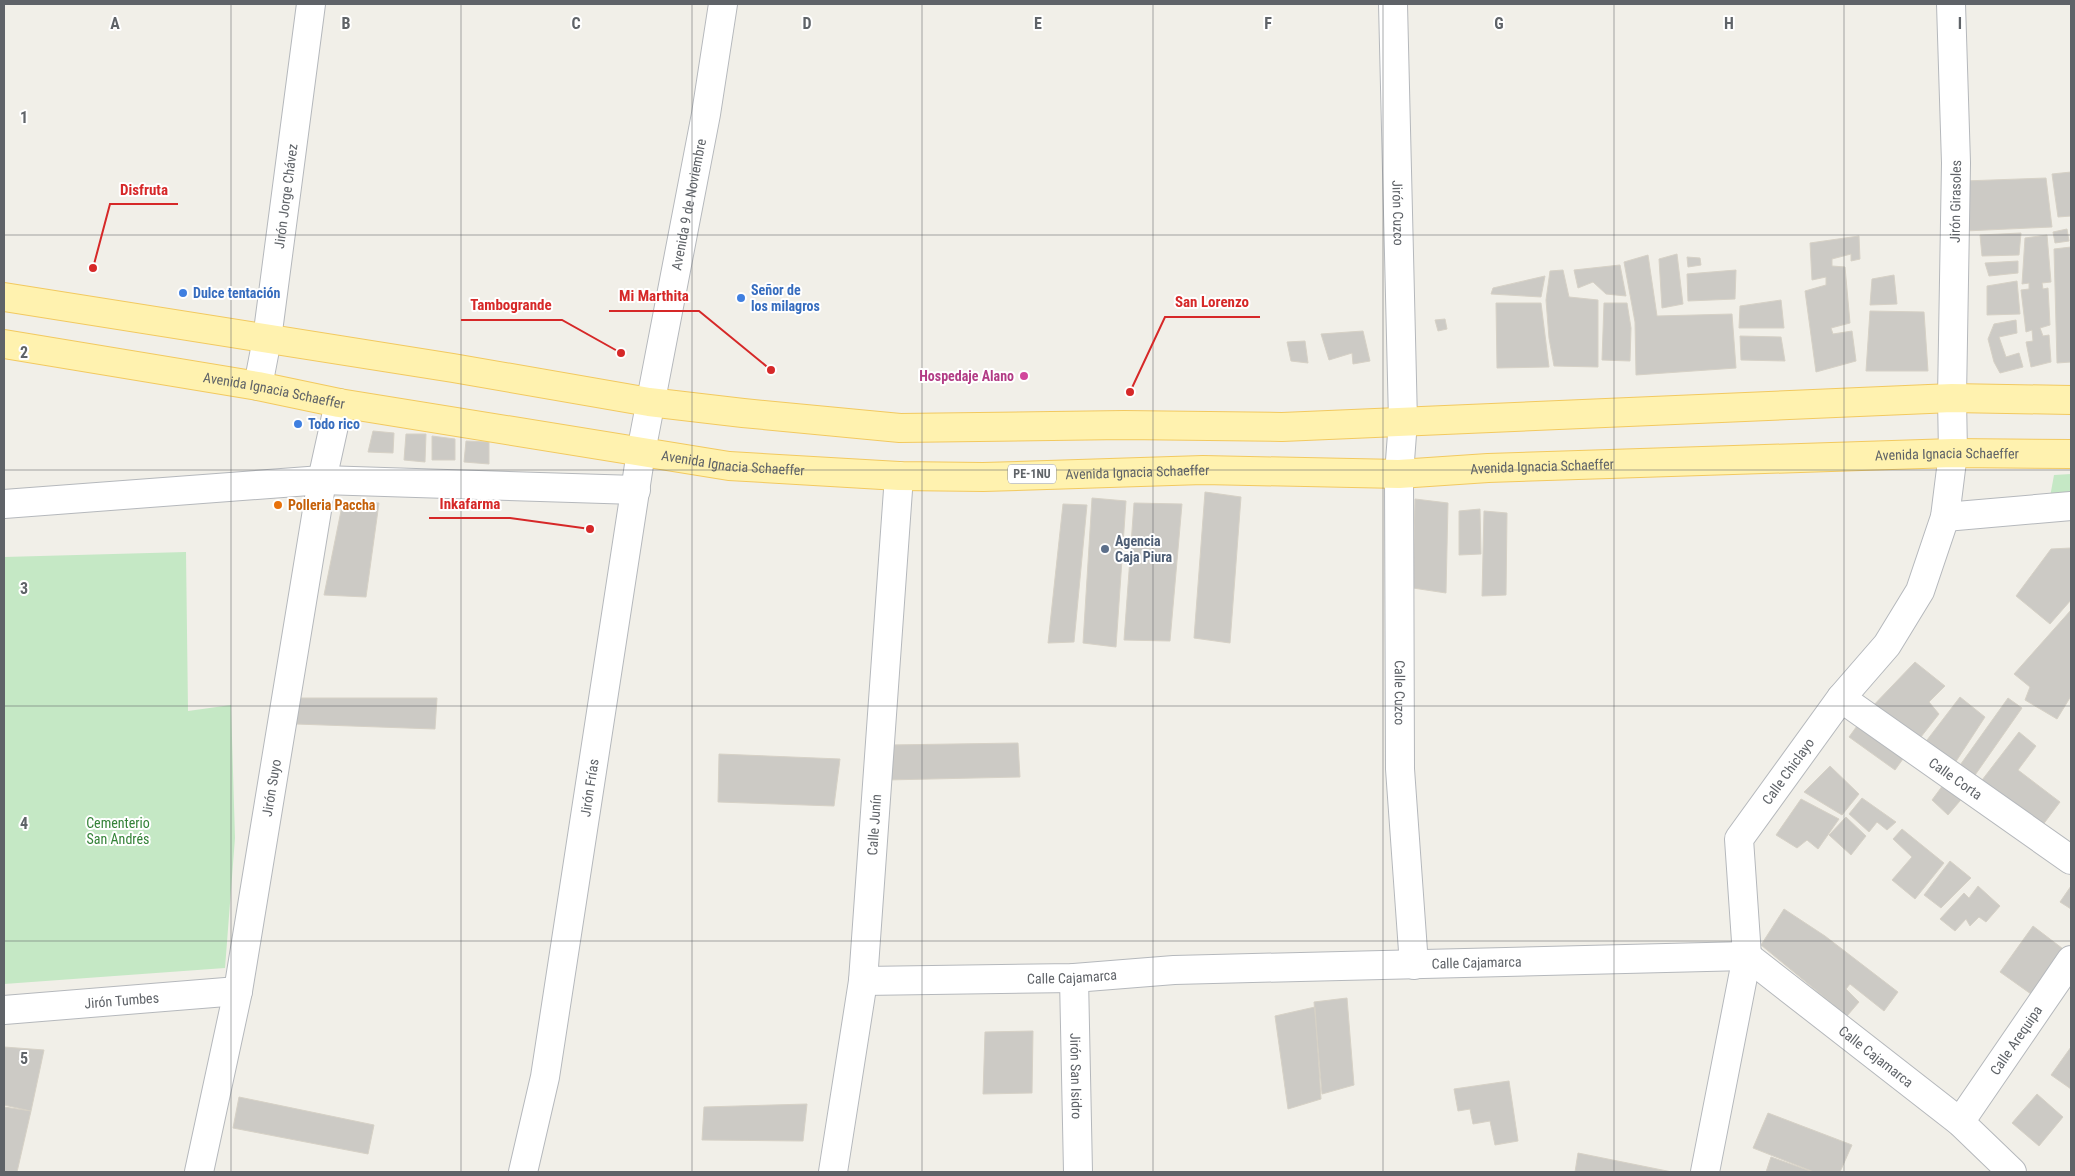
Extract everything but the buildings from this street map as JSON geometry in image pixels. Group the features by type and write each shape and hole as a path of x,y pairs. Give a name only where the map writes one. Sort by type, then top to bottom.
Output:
{"main road":[{"path":"4,297 453,368 649,402 743,414 900,428 1124,425 1282,427 1952,398 2071,400"},
{"name":"Avenida Ignacia Schaeffer","path":"4,344 258,386 339,403 730,466 899,476 983,477 1203,470 1399,474 1488,468 1953,453 2071,454"}],"street":[{"name":"Jirón Jorge Chávez","path":"258,386 267,339 311,4"},
{"name":"Avenida 9 de Noviembre","path":"649,402 706,114 723,4"},
{"name":"Jirón Cuzco","path":"1393,4 1403,421"},
{"name":"Jirón Girasoles","path":"1951,4 1956,163 1952,398"},
{"name":"Calle Chiclayo","path":"1705,1172 1747,956 1739,839 1841,698 1887,645 1920,591 1945,517 1953,453 1952,398"},
{"name":"Jirón Frías","path":"523,1172 545,1077 649,402"},
{"name":"Jirón Suyo","path":"198,1172 238,991 322,480 339,403"},
{"name":"Calle Cuzco","path":"1403,421 1399,474 1400,769 1414,965"},
{"name":"Calle Junín","path":"833,1172 862,981 899,476"},
{"path":"4,504 322,480 636,490"},
{"path":"1945,517 2071,506"},
{"name":"Calle Corta","path":"1841,698 2071,860"},
{"name":"Calle Cajamarca","path":"862,981 1074,978 1174,970 1747,956 1960,1122 2012,1172"},
{"name":"Calle Arequipa","path":"1960,1122 2071,960"},
{"name":"Jirón San Isidro","path":"1074,978 1078,1172"},
{"name":"Jirón Tumbes","path":"4,1010 238,991"}],"green space":[{"path":"2071,474 2071,496 2050,497 2054,475"},
{"name":"Cementerio San Andrés","path":"186,552 188,711 231,705 235,838 225,968 4,984 4,557"}],"place":[{"name":"Disfruta","path":"93,268"},
{"name":"Dulce tentación","path":"183,293"},
{"name":"Señor de los milagros","path":"741,298"},
{"name":"Tambogrande","path":"621,353"},
{"name":"Mi Marthita","path":"771,370"},
{"name":"Hospedaje Alano","path":"1024,376"},
{"name":"San Lorenzo","path":"1130,392"},
{"name":"Todo rico","path":"298,424"},
{"name":"Polleria Paccha","path":"278,505"},
{"name":"Inkafarma","path":"590,529"},
{"name":"Agencia Caja Piura","path":"1105,549"}]}
